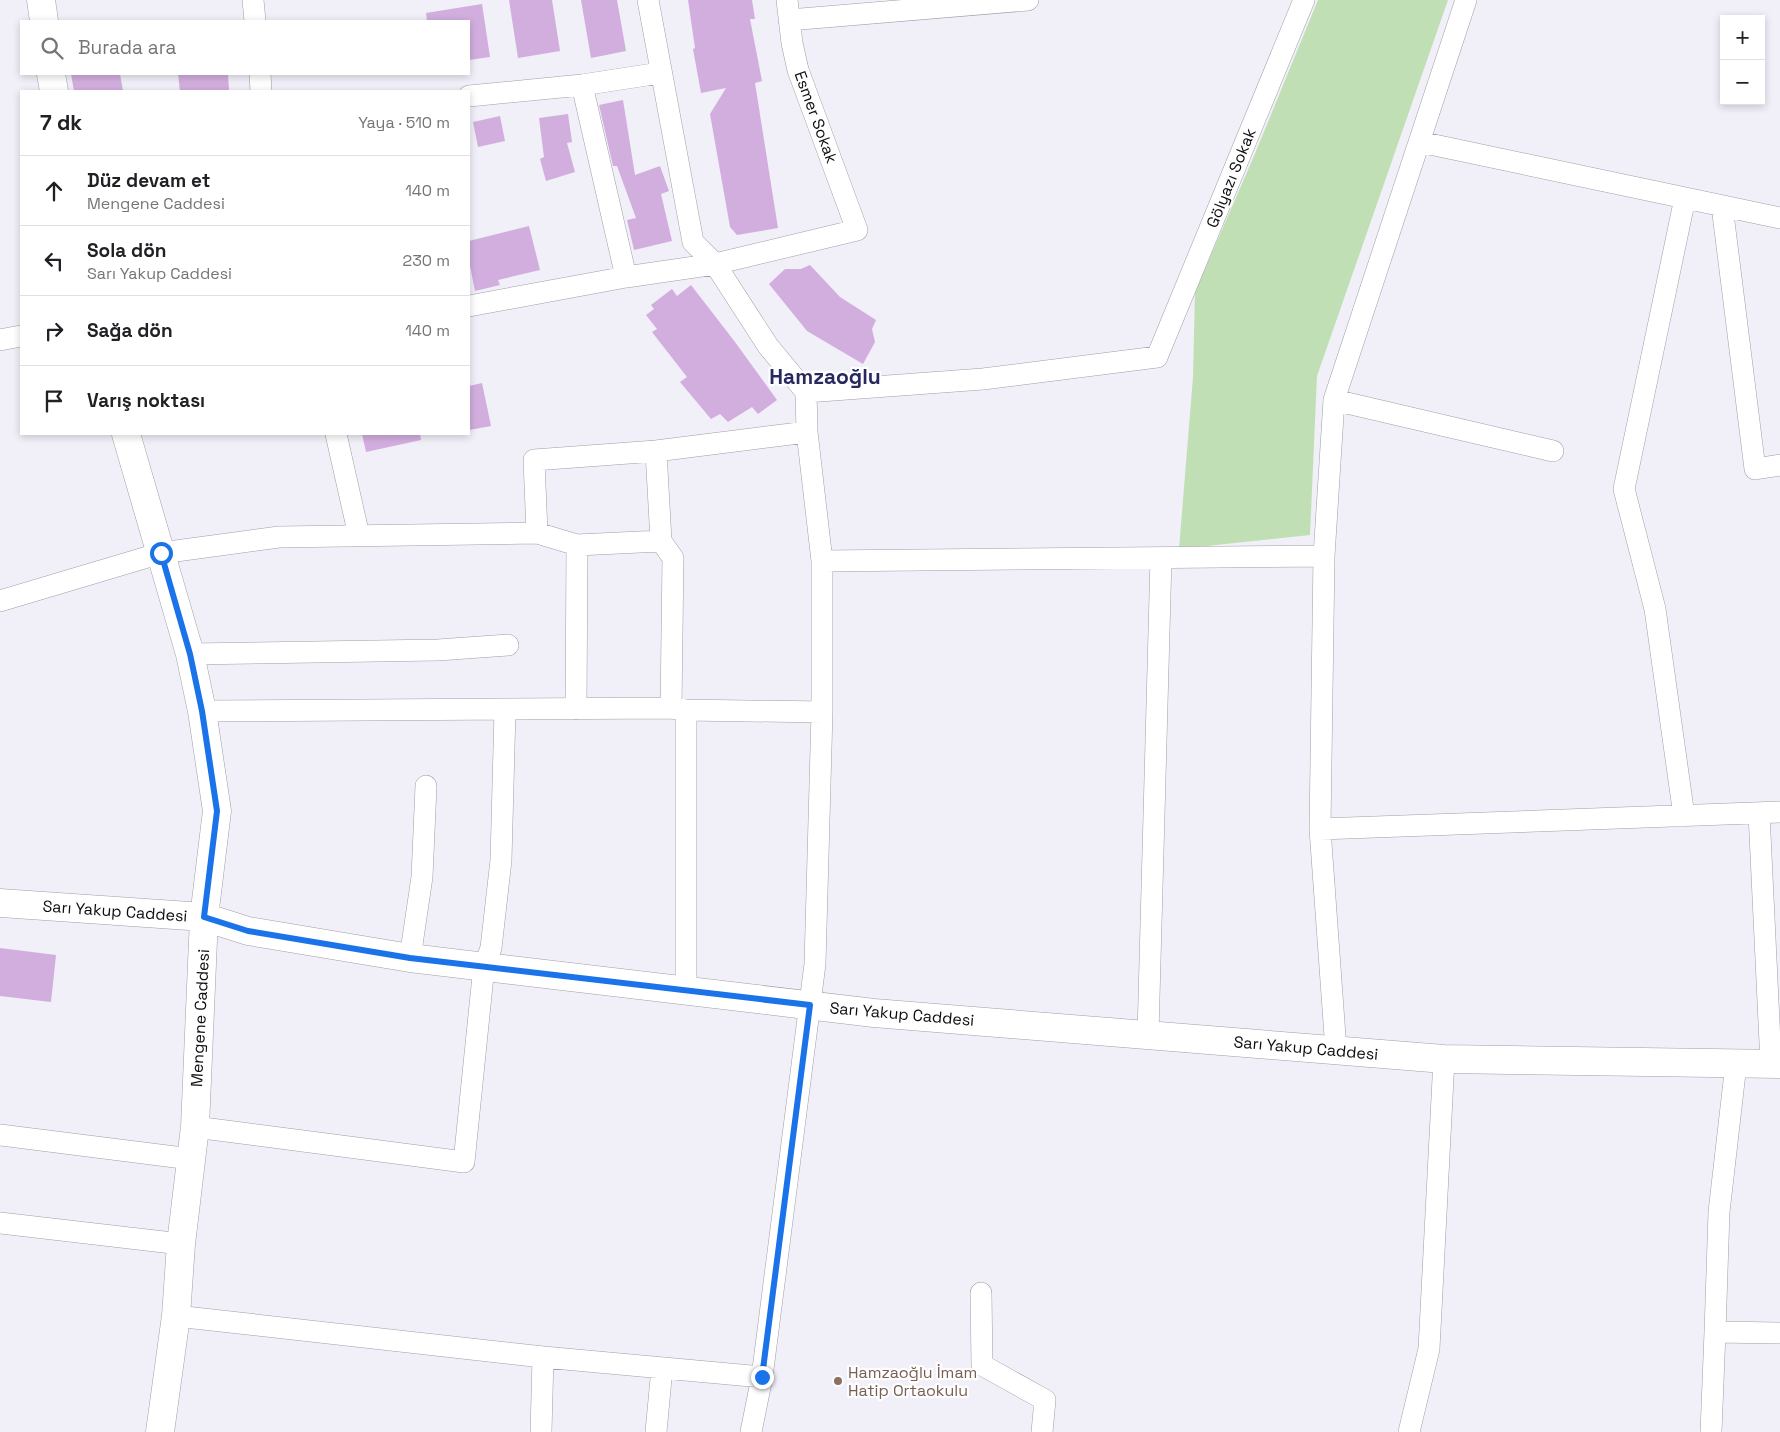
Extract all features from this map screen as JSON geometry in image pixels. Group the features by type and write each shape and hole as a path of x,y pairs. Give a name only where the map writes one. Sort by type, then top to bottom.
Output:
{"street":[{"path":"41,0 44,20"},
{"path":"253,0 255,20"},
{"path":"648,0 660,73 693,242 716,264 768,346 806,392 807,432 822,561 822,712 815,964 762,1377 751,1432"},
{"path":"788,10 1028,0"},
{"name":"Gölyazı Sokak","path":"806,392 983,379 1157,357 1304,0"},
{"path":"1336,1050 1320,829 1324,556 1334,400 1466,0"},
{"name":"Esmer Sokak","path":"716,264 857,230 798,70 788,10"},
{"path":"470,96 582,85 660,73"},
{"path":"51,75 54,90"},
{"path":"260,75 261,90"},
{"path":"582,85 626,277"},
{"path":"1420,142 1780,218"},
{"path":"1684,816 1655,609 1624,489 1685,198"},
{"path":"1722,206 1755,470 1780,465"},
{"path":"470,306 626,277 716,264"},
{"path":"0,340 20,336"},
{"path":"1334,400 1553,451"},
{"path":"537,533 534,460 656,451 807,432"},
{"name":"Mengene Caddesi","path":"126,435 190,654 202,711 217,811 204,917 195,1128 176,1316 160,1432"},
{"path":"336,435 359,536"},
{"path":"656,451 661,541 673,558 686,990"},
{"path":"0,601 161,553 279,537 537,533 577,545 661,541"},
{"path":"576,709 577,545"},
{"path":"822,561 1324,556"},
{"path":"1148,1035 1161,558"},
{"path":"190,654 438,650 508,645"},
{"path":"202,711 679,709 822,712"},
{"path":"195,1128 464,1162 484,966 491,948 501,860 504,710"},
{"path":"410,958 422,877 426,786"},
{"path":"1320,829 1770,812 1775,1064"},
{"name":"Sarı Yakup Caddesi","path":"0,903 204,917 248,931 410,958 884,1014 1444,1059 1775,1064"},
{"path":"1409,1432 1429,1349 1444,1059"},
{"path":"1711,1432 1719,1212 1736,1064"},
{"path":"0,1136 191,1159"},
{"path":"0,1223 182,1244"},
{"path":"981,1293 982,1365 1046,1400 1043,1432"},
{"path":"176,1316 543,1357 762,1377"},
{"path":"1715,1332 1780,1333"},
{"path":"540,1432 543,1357"},
{"path":"656,1432 662,1368"}],"green space":[{"path":"1318,0 1448,0 1317,376 1310,535 1179,549 1193,377 1195,292 1254,156"}],"building":[{"path":"509,0 552,0 560,51 518,58"},
{"path":"581,0 617,0 626,51 591,58"},
{"path":"688,0 752,0 755,19 750,19 762,81 755,83 778,228 737,235 730,227 710,114 726,88 701,93 693,49 695,48"},
{"path":"482,4 490,57 470,60 470,20 427,20 426,13"},
{"path":"71,75 120,75 123,90 74,90"},
{"path":"178,75 228,75 229,90 180,90"},
{"path":"623,100 635,175 660,166 669,191 661,194 672,241 634,250 627,220 636,218 617,166 613,166 599,105"},
{"path":"568,114 572,142 567,143 575,172 546,181 540,159 544,157 539,118"},
{"path":"500,116 505,141 478,147 473,122"},
{"path":"529,226 540,270 498,280 500,285 475,291 470,266 470,241"},
{"path":"810,265 840,297 876,320 872,329 875,342 863,364 807,331 769,284 785,269 801,269"},
{"path":"691,285 777,400 758,414 752,407 728,422 720,414 711,419 680,382 687,377 652,332 657,329 646,315 654,309 651,305 672,289 677,296"},
{"path":"482,383 491,426 470,430 470,386"},
{"path":"362,435 420,435 421,440 366,452"},
{"path":"0,948 56,955 51,1002 0,996"}],"place":[{"name":"Hamzaoğlu İmam Hatip Ortaokulu","path":"838,1381"}],"district":[{"name":"Hamzaoğlu","path":"825,376"}],"route":[{"path":"161,553 190,654 202,711 217,811 204,917 248,931 410,958 810,1005 762,1377"}]}
